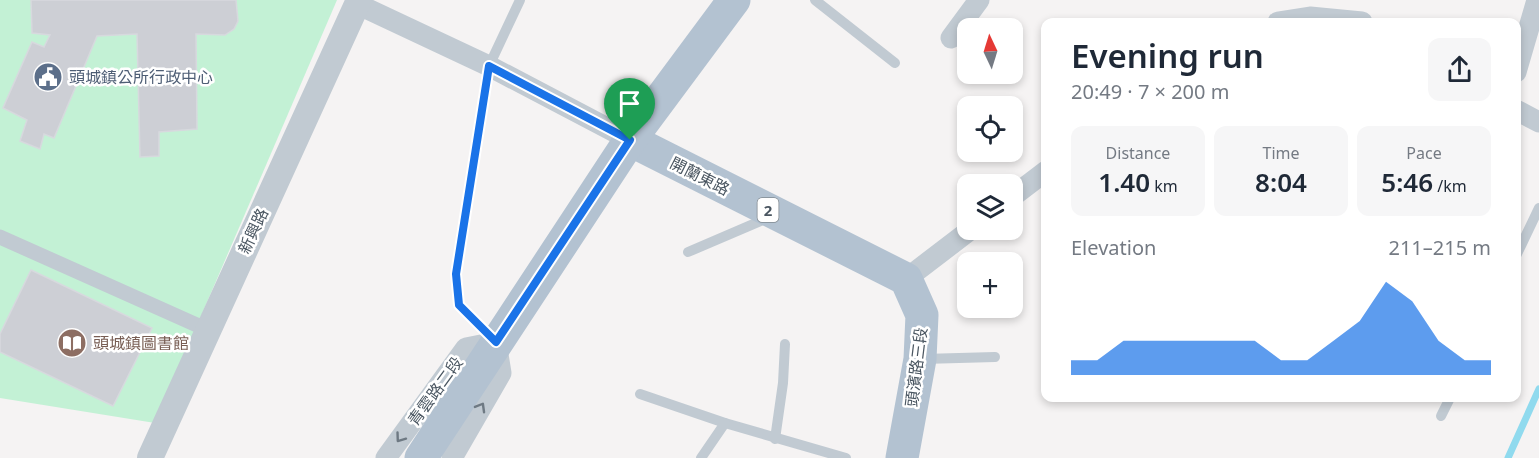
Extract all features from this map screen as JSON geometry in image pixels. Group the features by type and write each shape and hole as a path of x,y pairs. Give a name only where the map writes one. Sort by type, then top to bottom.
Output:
{"main road":[{"name":"青雲路二段","path":"421,458 630,140 734,0"},
{"name":"開蘭東路","path":"630,140 906,279"},
{"name":"頭濱路三段","path":"902,458 920,359 922,315 906,279"}],"street":[{"path":"951,38 979,0"},
{"path":"1521,55 1537,0"},
{"name":"開蘭東路","path":"358,2 489,66 630,140"},
{"name":"新興路","path":"150,458 358,2"},
{"path":"1304,18 1320,18"},
{"path":"1521,113 1539,122"},
{"path":"1023,188 1041,175"},
{"path":"0,237 208,330"},
{"path":"906,279 957,240"},
{"path":"452,458 501,372 496,342"},
{"name":"青雲路二段","path":"386,458 466,348 496,342"}],"lane":[{"path":"496,342 459,305 456,274 489,66 520,0"},
{"path":"815,0 895,63"},
{"path":"1521,246 1539,208"},
{"path":"687,252 776,214"},
{"path":"775,439 783,383 785,344"},
{"path":"920,359 995,357"},
{"path":"640,394 775,439 846,458"},
{"path":"1441,416 1448,402"},
{"path":"701,458 725,423"}],"green space":[{"path":"0,0 337,0 155,423 0,398"}],"building":[{"name":"頭城鎮公所行政中心","path":"31,0 236,0 238,21 234,29 225,35 196,34 197,129 159,132 159,156 140,157 137,34 97,36 54,138 44,134 40,149 20,141 27,120 3,108 32,42 44,47 50,35 32,33"},
{"name":"頭城鎮圖書館","path":"31,270 152,328 113,406 0,352 0,334"}],"waterway":[{"path":"1508,458 1539,389"}],"place":[{"name":"頭城鎮公所行政中心","path":"48,77"},
{"name":"頭城鎮圖書館","path":"72,343"}],"route":[{"path":"489,66 630,140 496,342 459,305 456,274 489,66"}]}
